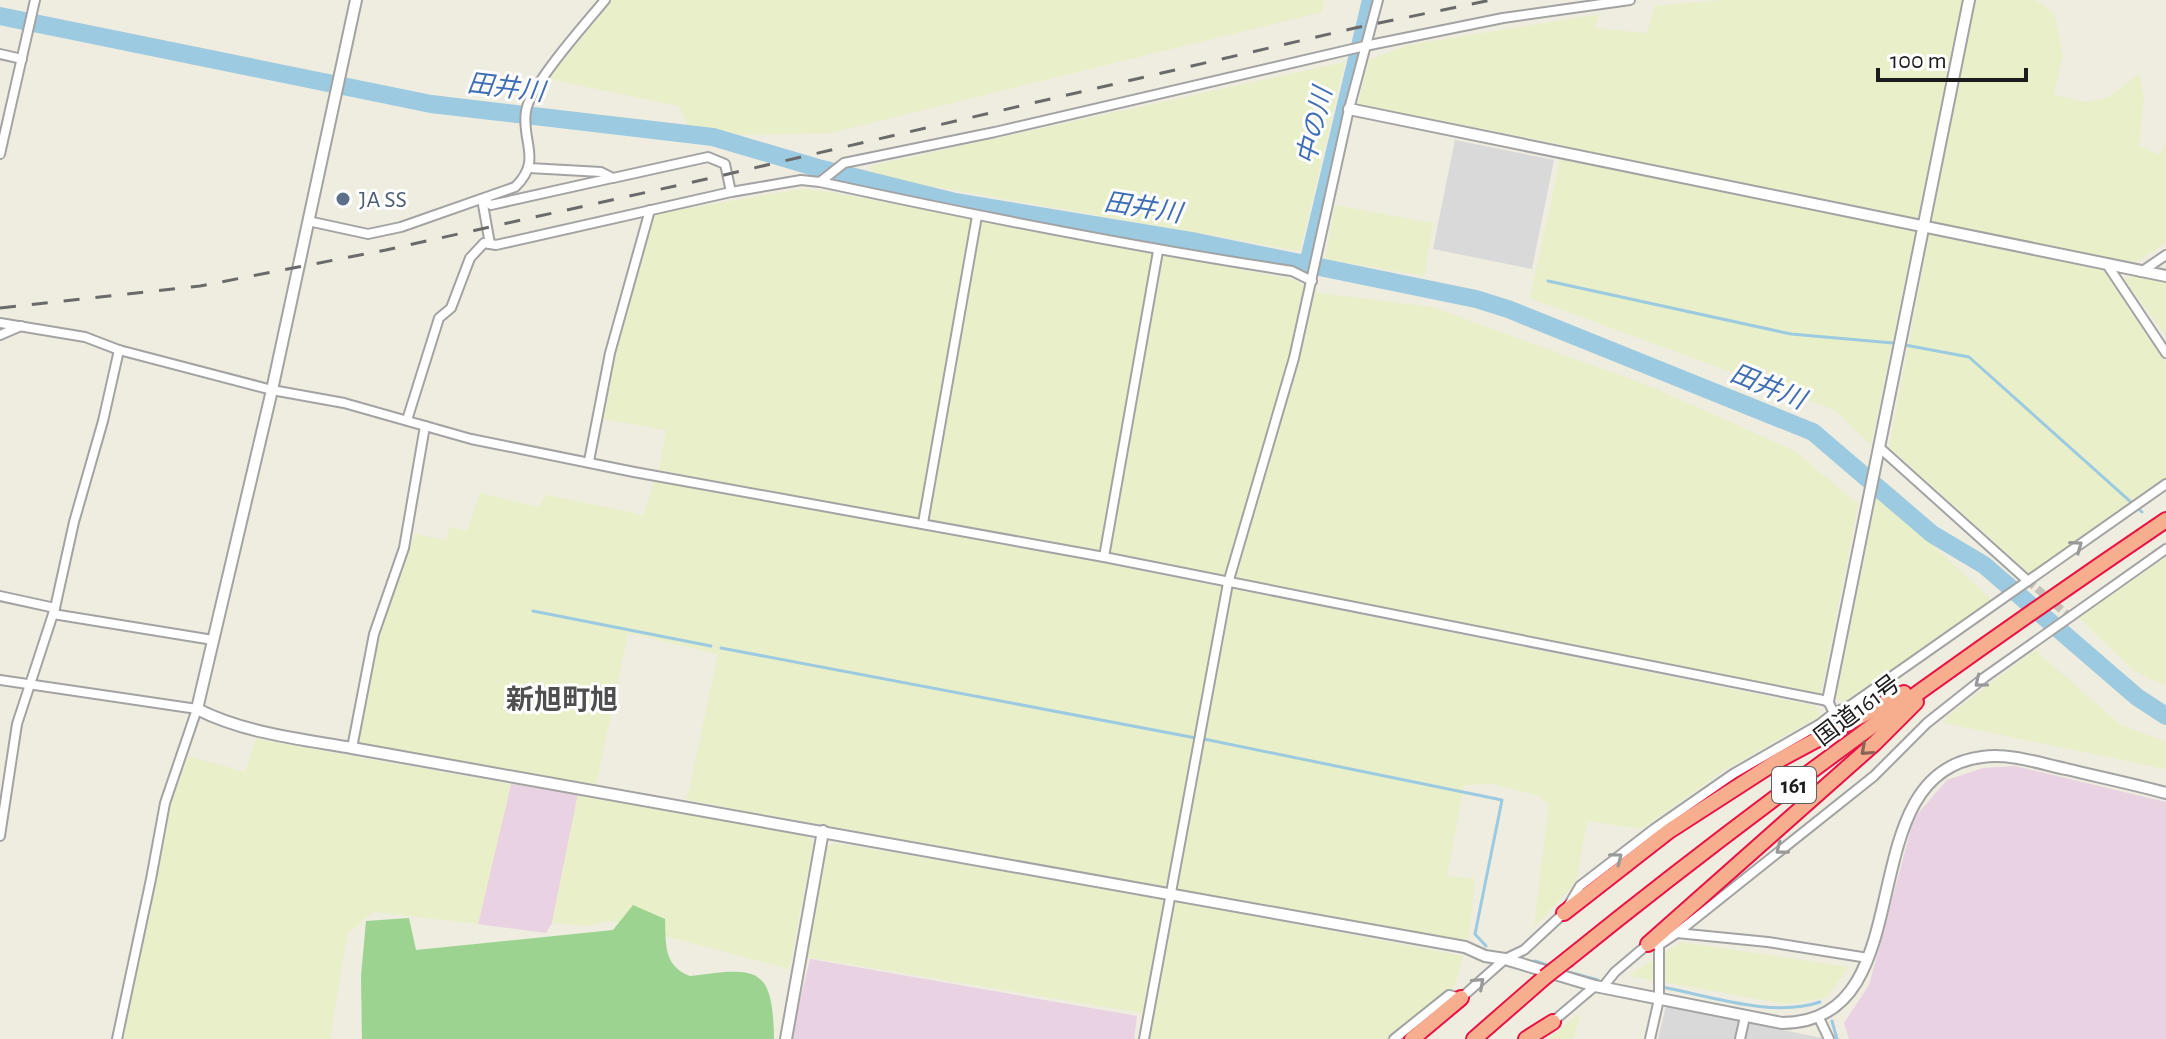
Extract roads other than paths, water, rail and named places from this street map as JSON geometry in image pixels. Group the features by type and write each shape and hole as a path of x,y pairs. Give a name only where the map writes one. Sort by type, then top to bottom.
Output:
{"highway":[{"name":"国道161号","path":"1474,1039 1568,959 1940,675 2166,520"},
{"path":"1564,913 1669,831 1779,760 1940,675"},
{"path":"1653,944 1875,743 1940,675"},
{"path":"1412,1039 1461,998"},
{"path":"1526,1039 1553,1022"}],"street":[{"path":"0,154 35,0"},
{"path":"117,1039 165,803 197,709 272,390 356,0"},
{"path":"308,221 368,234 401,227 515,187 525,178 529,168 526,111 538,85 605,0"},
{"path":"1144,1039 1228,583 1294,358 1349,109 1378,0"},
{"path":"823,180 844,163 995,132 1365,46 1503,18 1630,0"},
{"path":"1834,713 1828,701 1969,0"},
{"path":"0,54 22,59"},
{"path":"1349,109 2166,276"},
{"path":"482,199 491,205 708,157 725,164 731,192"},
{"path":"529,168 601,172 613,178"},
{"path":"407,420 439,318 451,308 470,258 484,243 801,180 823,180 977,216 1158,251 1292,271 1312,281"},
{"path":"482,199 490,244"},
{"path":"589,461 610,353 650,210"},
{"path":"923,523 977,216"},
{"path":"1104,557 1158,251"},
{"path":"2141,272 2166,255"},
{"path":"2108,266 2166,353"},
{"path":"0,323 85,337 119,350 272,390 344,403 471,439 634,472 1104,557 1828,701"},
{"path":"0,335 22,325"},
{"path":"0,836 17,724 54,611 119,350"},
{"path":"352,748 374,634 404,548 425,426"},
{"path":"1880,448 2026,583"},
{"path":"1394,1039 1449,995 1461,998 1505,959 1524,950 1564,913 1580,886 1654,829 1733,774 1834,713 1854,706 2166,484"},
{"path":"1538,1039 1553,1022 1615,972 1653,944 1677,933 1874,776 1927,723 1985,677 2166,549"},
{"path":"0,596 54,611 213,640"},
{"path":"0,680 197,709 215,719 265,732 1465,947 1485,956 1599,987 1782,1023 1819,1018 1847,997 1868,958 1907,817 1921,793 1947,768 1965,760 2007,756 2166,793"},
{"path":"1917,719 1927,723"},
{"path":"786,1039 823,831"},
{"path":"1677,933 1768,942 1868,958"},
{"path":"1650,1039 1659,999 1653,944"},
{"path":"1740,1039 1745,1017"},
{"path":"1819,1018 1829,1039"}],"waterway":[{"name":"中の川","path":"1308,264 1371,0"},
{"name":"田井川","path":"0,16 431,104 713,137 818,168 955,202 1197,242 1476,299 1508,309 1813,432 1932,534 1984,565 2137,697 2166,716"},
{"path":"1548,281 1791,334 1893,343"},
{"path":"1905,345 1969,357 2142,512"},
{"path":"533,611 711,646"},
{"path":"721,648 1196,738"},
{"path":"1204,739 1502,800 1475,934 1486,946"},
{"path":"1535,961 1550,966"},
{"path":"1561,970 1598,980"},
{"path":"1662,987 1762,1007 1782,1008 1820,1002"},
{"path":"1832,1021 1837,1039"}],"tunnel":[{"path":"2028,581 2070,617"}],"railway":[{"path":"0,308 200,286 386,250 1355,28 1491,0"}],"place":[{"name":"JA SS","path":"343,199"}],"district":[{"name":"新旭町旭","path":"562,699"}]}
